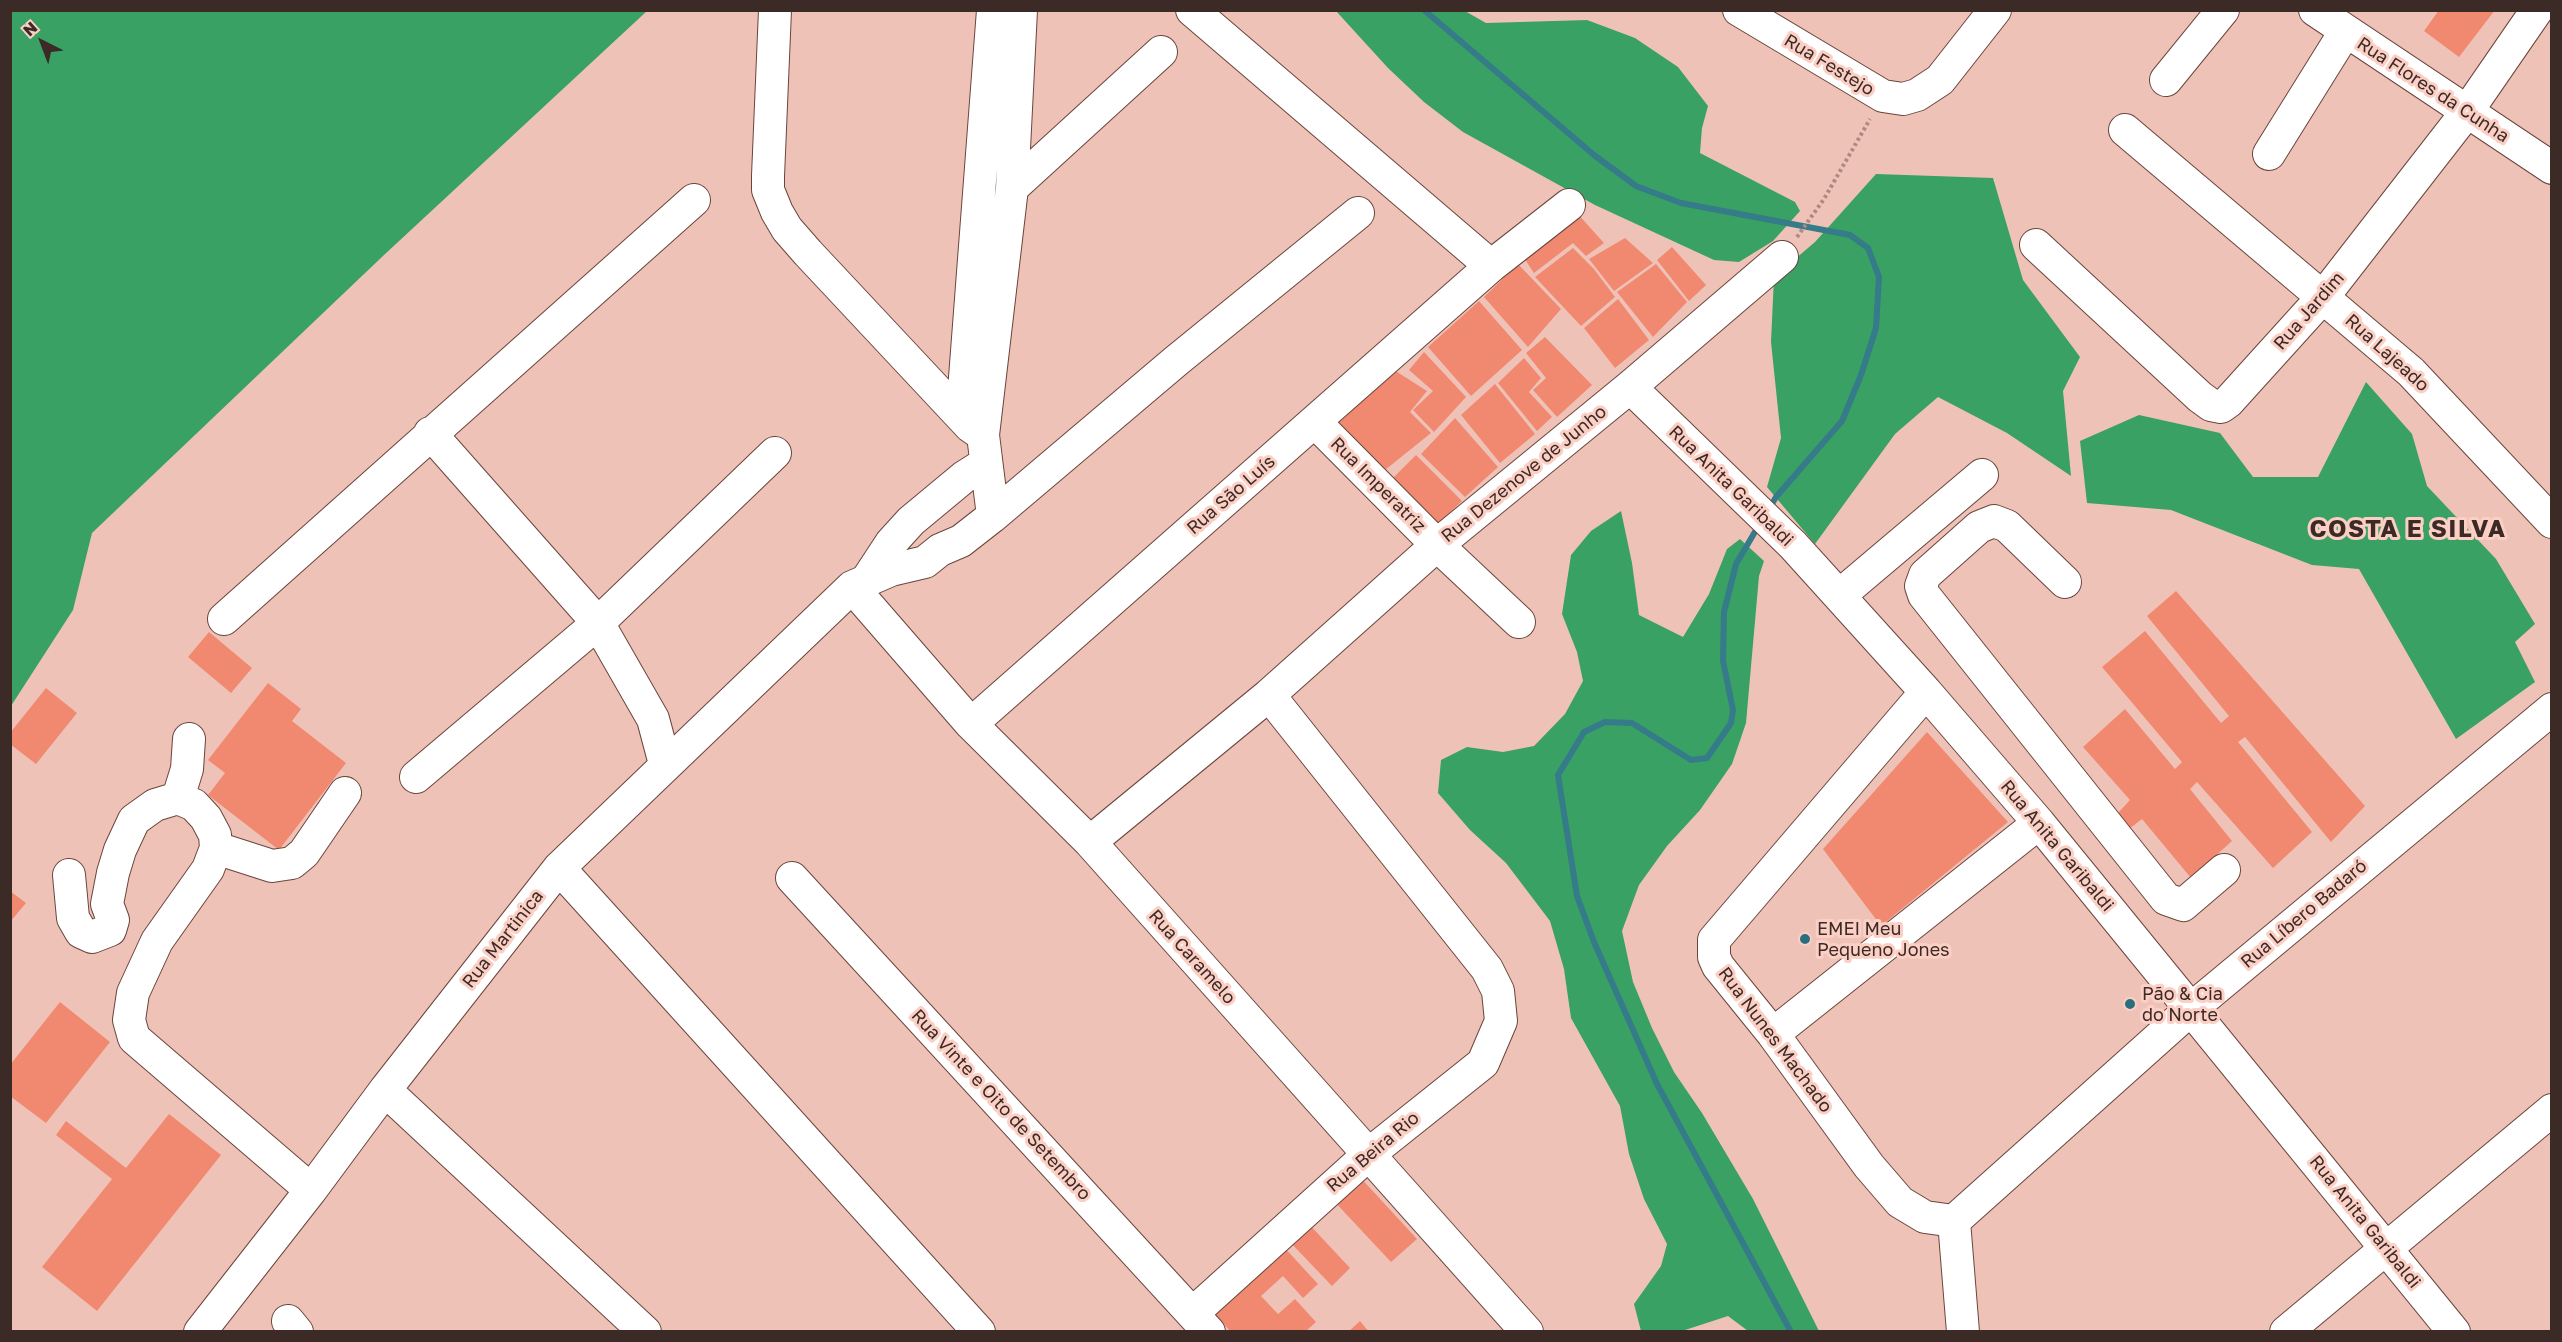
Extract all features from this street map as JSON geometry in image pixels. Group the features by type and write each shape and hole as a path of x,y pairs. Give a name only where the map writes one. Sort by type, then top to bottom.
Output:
{"street":[{"path":"775,10 768,190 777,212 787,230 977,439"},
{"path":"993,10 977,439 993,516"},
{"path":"859,584 911,521 964,477 977,439 1012,188 1021,10"},
{"path":"1192,10 1491,266"},
{"name":"Rua Festejo","path":"1739,10 1883,96 1903,99 1917,95 1940,80 1995,10"},
{"path":"2166,80 2223,10"},
{"name":"Rua Flores da Cunha","path":"2315,10 2466,113 2552,168"},
{"name":"Rua Jardim","path":"2036,245 2200,397 2211,405 2221,407 2323,297 2466,113 2537,10"},
{"path":"2269,154 2345,32"},
{"path":"1012,188 1161,52"},
{"name":"Rua Lajeado","path":"2126,130 2411,372 2552,522"},
{"path":"224,619 694,200"},
{"name":"Rua São Luís","path":"970,724 1491,266 1569,205"},
{"path":"859,584 891,570 925,562 940,550 961,542 1176,360 1358,213"},
{"name":"Rua Dezenove de Junho","path":"1090,842 1269,695 1437,545 1630,387 1782,257"},
{"name":"Rua Anita Garibaldi","path":"1630,387 1793,545 1926,692 2074,865 2454,1332"},
{"name":"Rua Imperatriz","path":"1315,422 1437,545 1519,622"},
{"path":"430,434 598,623 653,719 665,764"},
{"path":"416,777 598,623 775,453"},
{"path":"1840,595 1982,476"},
{"path":"2065,582 2007,526 1994,521 1979,527 1940,561 1925,575 1921,586 1923,595 2166,899 2174,904 2182,905 2224,870"},
{"name":"Rua Caramelo","path":"859,584 970,724 1090,842 1527,1332"},
{"name":"Rua Martinica","path":"200,1332 559,868 665,764 859,584"},
{"name":"Rua Nunes Machado","path":"1926,692 1714,940 1714,957 1718,966 1773,1034 1869,1166 1900,1202 1925,1217 1954,1221"},
{"name":"Rua Beira Rio","path":"1201,1323 1369,1154 1483,1063 1500,1020 1498,990 1487,969 1269,695"},
{"name":"Rua Líbero Badaró","path":"1954,1221 2191,1009 2552,709"},
{"path":"178,798 187,769 189,739"},
{"path":"216,848 272,866 292,863 304,852 345,793"},
{"path":"69,875 73,918 81,932 92,937 110,930 113,920 107,904 113,873 120,850 134,820 155,805 178,798 194,805 206,818 215,835 216,848 208,869 157,941 133,993 129,1020 134,1038 311,1190"},
{"path":"1773,1034 2039,823"},
{"path":"2074,865 2112,832"},
{"path":"559,868 979,1332"},
{"name":"Rua Vinte e Oito de Setembro","path":"792,878 1201,1323"},
{"path":"385,1090 645,1332"},
{"path":"2286,1332 2552,1110"},
{"path":"1954,1221 1963,1332"}],"path":[{"path":"1782,257 1824,199 1883,96"}],"green space":[{"path":"11,10 647,11 384,255 92,533 73,610 11,706"},
{"path":"1336,11 1465,11 1486,23 1587,20 1635,38 1678,67 1708,106 1702,128 1700,153 1795,202 1800,211 1773,241 1739,262 1714,260 1595,205 1463,132 1424,102 1388,68"},
{"path":"1876,174 1993,178 2023,280 2080,357 2063,391 2071,476 2007,433 1938,397 1895,434 1815,544 1767,487 1781,438 1771,342 1774,277 1815,242"},
{"path":"2366,382 2412,434 2427,486 2496,559 2535,624 2515,642 2535,682 2456,739 2359,569 2312,565 2171,510 2087,503 2080,441 2139,415 2220,433 2253,477 2318,477"},
{"path":"1621,511 1632,563 1639,615 1683,637 1709,594 1727,549 1740,539 1764,561 1759,576 1746,723 1732,764 1700,810 1667,846 1639,885 1622,931 1633,982 1652,1028 1674,1072 1702,1113 1753,1199 1819,1331 1748,1331 1728,1316 1682,1331 1641,1331 1634,1304 1661,1266 1667,1244 1644,1199 1629,1154 1620,1106 1571,1018 1564,969 1550,921 1506,863 1470,830 1438,793 1441,760 1467,747 1503,752 1534,746 1565,714 1583,681 1577,652 1562,614 1571,555 1591,531"}],"building":[{"path":"2439,10 2495,10 2459,57 2424,31"},
{"path":"1577,213 1604,243 1586,256 1573,243 1534,273 1522,255"},
{"path":"1625,238 1653,263 1614,291 1589,259"},
{"path":"1672,247 1706,285 1689,301 1657,260"},
{"path":"1573,248 1594,269 1615,297 1581,326 1535,277"},
{"path":"1518,264 1561,309 1528,347 1484,297"},
{"path":"1656,264 1687,302 1653,337 1617,292"},
{"path":"1618,299 1649,340 1615,368 1584,328"},
{"path":"1479,301 1522,350 1471,396 1428,347"},
{"path":"1545,337 1592,385 1557,417 1533,390 1546,378 1526,353"},
{"path":"1424,352 1466,397 1434,432 1413,410 1433,391 1409,370"},
{"path":"1524,358 1541,378 1529,392 1552,417 1537,431 1498,383"},
{"path":"1394,370 1427,391 1410,412 1431,433 1385,470 1336,424"},
{"path":"1495,384 1535,434 1500,463 1461,415"},
{"path":"1455,418 1498,467 1465,497 1421,454"},
{"path":"1416,455 1462,501 1437,525 1393,478"},
{"path":"2176,591 2365,806 2331,842 2245,737 2238,742 2312,832 2273,868 2197,782 2190,789 2232,841 2191,878 2142,819 2129,829 2118,813 2130,800 2083,747 2125,709 2175,769 2182,762 2102,667 2145,631 2221,723 2229,716 2147,616"},
{"path":"209,632 252,668 231,693 188,657"},
{"path":"268,683 301,709 292,721 346,763 279,850 208,795 225,773 208,760"},
{"path":"46,688 77,713 36,764 10,744 10,733"},
{"path":"1927,732 2008,822 1881,926 1823,849"},
{"path":"10,891 26,903 10,922"},
{"path":"60,1002 110,1042 46,1123 10,1096 10,1065"},
{"path":"169,1114 221,1155 97,1311 42,1267 112,1179 56,1135 66,1121 126,1168"},
{"path":"1358,1175 1417,1239 1391,1262 1332,1199"},
{"path":"1307,1222 1350,1268 1332,1286 1288,1240"},
{"path":"1282,1245 1318,1284 1303,1298 1283,1276 1261,1296 1278,1314 1295,1299 1316,1322 1305,1332 1231,1332 1211,1310"},
{"path":"1360,1321 1369,1332 1348,1332"}],"waterway":[{"path":"1424,10 1594,155 1636,186 1681,203 1850,235 1868,248 1879,277 1876,328 1861,375 1842,421 1776,497 1769,509"},
{"path":"1759,525 1736,564 1724,612 1723,661 1733,710 1731,723 1707,758 1691,760 1632,723 1605,722 1584,732 1558,775 1577,896 1594,942 1657,1084 1791,1332"}],"place":[{"name":"EMEI Meu Pequeno Jones","path":"1805,939"},
{"name":"Pão & Cia do Norte","path":"2130,1004"}],"district":[{"name":"COSTA E SILVA","path":"2408,529"}]}
